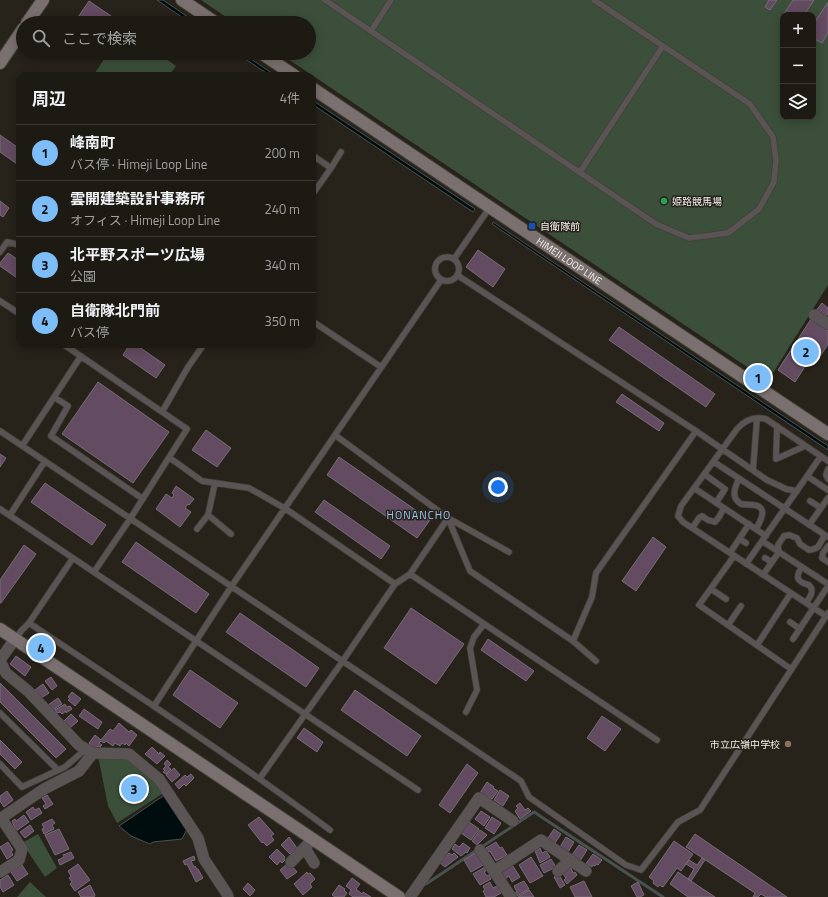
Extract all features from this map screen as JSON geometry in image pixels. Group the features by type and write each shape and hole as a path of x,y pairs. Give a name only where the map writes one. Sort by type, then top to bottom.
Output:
{"main road":[{"path":"32,16 43,0"},
{"path":"182,0 206,16"},
{"path":"0,63 16,39"},
{"path":"271,60 289,72"},
{"name":"HIMEJI LOOP LINE","path":"316,91 828,434"},
{"path":"0,629 399,897"}],"street":[{"path":"814,315 827,322"},
{"path":"15,640 1,665 6,673 28,691 79,744 90,751 129,754 159,780 198,838 204,859 228,897"},
{"path":"0,872 19,860 22,849 0,818 44,789 78,771 90,751"},
{"path":"410,897 479,798 506,810 513,821"},
{"path":"291,862 313,839"},
{"path":"494,870 541,840 586,870"},
{"path":"304,848 314,863"},
{"path":"480,850 512,897"},
{"path":"558,871 570,860"}],"lane":[{"path":"325,0 656,224 689,238 728,233 759,209 774,182 776,160 773,137 750,104 594,0"},
{"path":"371,31 391,0"},
{"path":"580,172 663,46"},
{"path":"316,189 341,152"},
{"path":"316,158 330,168"},
{"path":"454,259 490,208"},
{"path":"0,252 7,242 16,244"},
{"path":"443,257 454,259 458,264 459,269 457,275 448,281 442,280 437,276 435,265 438,260 443,257"},
{"path":"457,275 696,431 767,480 786,489 797,491"},
{"path":"154,706 232,587 381,367 442,280"},
{"path":"0,301 16,311"},
{"path":"316,324 381,367"},
{"path":"69,348 187,429 170,458 94,572"},
{"path":"162,412 188,367 201,348"},
{"path":"22,446 81,356"},
{"path":"54,397 68,406 51,436 143,499"},
{"path":"753,470 757,418"},
{"path":"0,431 521,781 529,797 626,865 641,870 678,822 700,810 827,614 791,594 683,522 678,516 679,509 743,423 750,419 766,419 828,461"},
{"path":"777,426 776,459 805,446"},
{"path":"572,642 592,597 596,573 696,431"},
{"path":"335,436 448,518 509,552"},
{"path":"746,564 821,456"},
{"path":"170,458 202,481 249,488 286,509 395,584"},
{"path":"10,515 45,461"},
{"path":"714,462 826,536 818,547 809,550 800,544 797,538 789,535 784,536 778,545 779,552 763,575"},
{"path":"828,469 826,474 828,479"},
{"path":"704,474 726,488 716,502"},
{"path":"807,476 828,490"},
{"path":"739,478 734,492 734,497 741,504 757,505 761,508 763,516 756,529"},
{"path":"197,529 208,515 215,483"},
{"path":"694,488 766,536"},
{"path":"809,525 828,498"},
{"path":"810,500 821,508"},
{"path":"692,528 702,516 715,522 724,508"},
{"path":"0,509 418,790"},
{"path":"208,515 231,534"},
{"path":"448,518 470,571 572,642 596,661"},
{"path":"260,778 395,584 410,574 448,518"},
{"path":"749,524 711,589 699,605 791,669"},
{"path":"740,539 746,543"},
{"path":"762,541 828,585 793,639"},
{"path":"828,546 823,553 822,558 828,562"},
{"path":"15,640 29,623 73,558"},
{"path":"765,558 772,562"},
{"path":"802,567 798,574 798,579 802,583 809,585 812,591 812,594 806,603"},
{"path":"410,574 656,740"},
{"path":"711,589 726,599"},
{"path":"757,645 791,594"},
{"path":"728,625 741,606"},
{"path":"790,622 800,629"},
{"path":"29,623 260,778 330,830"},
{"path":"466,712 477,690 470,648 474,637 484,624"},
{"path":"0,713 58,770"},
{"path":"0,764 22,787 65,767 90,751"}],"green space":[{"name":"姫路競馬場","path":"201,0 828,0 828,285 768,381 316,78 316,72 307,72 289,60 316,60 316,16 225,16"},
{"path":"103,60 168,60 176,66 172,72 96,72"},
{"path":"98,756 131,758 165,792 117,823 108,806"},
{"path":"38,834 57,868 45,877 22,843"},
{"path":"30,882 46,897 17,897"}],"shaded area":[{"path":"157,0 163,0 187,16 180,16"},
{"path":"247,60 252,60 270,72 265,72"},
{"path":"316,103 475,209 473,212 316,107"},
{"path":"493,222 828,446 828,450 492,224"},
{"path":"166,794 189,825 182,839 153,842 150,844 131,836 119,826"}],"building":[{"path":"769,0 777,0 770,10 765,7"},
{"path":"793,0 814,0 806,12 785,12"},
{"path":"89,1 111,16 79,16"},
{"path":"828,2 828,33 822,43 816,40 816,20"},
{"path":"0,135 16,146 16,163 0,152"},
{"path":"0,201 9,208 3,217 0,215"},
{"path":"478,250 505,269 493,287 466,267"},
{"path":"8,253 16,258 16,277 0,266 0,263"},
{"path":"822,303 828,308 828,314 824,319 815,312"},
{"path":"811,319 828,330 828,344 821,355 815,351 795,382 778,370"},
{"path":"619,327 715,394 706,407 609,340"},
{"path":"127,348 141,348 165,365 156,378 123,355"},
{"path":"98,382 169,432 133,483 62,434"},
{"path":"622,394 664,423 659,431 616,402"},
{"path":"206,430 231,448 217,467 192,450"},
{"path":"0,454 6,458 0,467"},
{"path":"339,457 430,520 417,538 327,475"},
{"path":"45,483 106,525 92,545 31,502"},
{"path":"176,486 194,499 185,508 191,512 180,527 156,509 166,494 172,498 174,495 172,493"},
{"path":"324,500 390,546 381,559 315,512"},
{"path":"653,537 666,547 636,591 622,581"},
{"path":"136,542 209,594 196,613 122,562"},
{"path":"24,545 36,554 0,603 0,580"},
{"path":"411,608 464,644 436,684 384,648"},
{"path":"240,613 319,668 306,687 226,632"},
{"path":"488,639 534,671 526,681 481,650"},
{"path":"16,656 31,667 25,676 10,664"},
{"path":"190,670 238,703 220,728 173,695"},
{"path":"51,677 57,686 52,690 45,681"},
{"path":"0,683 66,749 56,758 0,702"},
{"path":"43,684 49,693 41,698 35,690"},
{"path":"355,690 421,736 407,756 341,710"},
{"path":"72,692 81,699 75,706 68,700 70,698 68,697"},
{"path":"58,698 62,704 53,710 48,705"},
{"path":"65,704 67,707 70,706 72,709 66,713 66,711 62,714 60,712 57,713 55,710"},
{"path":"84,709 102,722 98,729 79,716"},
{"path":"71,714 78,721 70,728 63,722"},
{"path":"602,716 621,729 605,751 587,738"},
{"path":"119,723 129,732 131,730 137,735 129,746 126,743 125,745 122,743 120,746 115,743 113,746 106,741 104,743 101,741 99,743 102,745 100,747 98,746 96,749 89,743 95,735 101,740 110,729 113,731"},
{"path":"304,728 323,742 317,752 297,738"},
{"path":"0,740 22,762 15,769 0,754"},
{"path":"152,747 159,754 160,752 165,756 157,764 145,754"},
{"path":"167,760 171,764 168,767 171,769 166,774 163,772 165,770 163,769 166,766 164,764"},
{"path":"467,764 478,773 450,813 439,805"},
{"path":"174,768 180,775 172,782 166,775"},
{"path":"191,774 194,778 186,786 184,784 179,789 175,784 185,775 187,777"},
{"path":"487,782 498,791 492,799 480,793"},
{"path":"500,790 509,796 503,806 494,800"},
{"path":"7,791 13,800 4,807 0,801 0,796"},
{"path":"47,795 53,804 45,809 43,806 46,804 42,798"},
{"path":"520,803 525,810 528,808 531,811 520,819 515,811 518,808 516,806"},
{"path":"33,807 35,810 39,808 42,813 31,820 26,812"},
{"path":"481,811 490,817 484,826 475,819"},
{"path":"24,815 29,822 16,831 12,821 15,819 16,821"},
{"path":"259,817 274,834 271,836 274,840 267,846 263,842 262,843 248,825"},
{"path":"492,817 501,823 494,834 485,828"},
{"path":"52,819 55,823 52,825 54,829 44,834 42,824"},
{"path":"469,822 479,829 471,840 461,833"},
{"path":"30,825 34,831 25,838 20,832"},
{"path":"59,829 69,849 55,855 45,835"},
{"path":"554,829 561,834 555,843 548,838"},
{"path":"480,830 487,835 477,845 472,841"},
{"path":"695,834 787,897 766,897 761,894 758,897 753,897 755,893 686,847"},
{"path":"289,837 297,848 290,854 281,845"},
{"path":"566,837 574,842 568,852 560,847"},
{"path":"674,841 693,854 681,871 677,868 663,887 659,885 658,887 649,877"},
{"path":"8,842 13,850 11,851 13,855 7,859 0,847"},
{"path":"496,842 500,848 502,847 507,855 496,861 490,851 488,852 486,848"},
{"path":"463,843 470,848 467,853 466,852 461,856 452,849 455,844 459,847"},
{"path":"579,845 587,850 580,861 572,855"},
{"path":"540,848 542,853 546,851 550,857 540,863 535,851"},
{"path":"277,849 285,857 285,860 282,863 280,861 277,865 269,857"},
{"path":"71,852 74,858 60,865 58,860 64,857 63,855"},
{"path":"477,852 485,864 471,872 464,860"},
{"path":"449,853 452,855 454,853 458,857 445,867 440,863"},
{"path":"593,854 602,860 598,865 593,865 592,867 589,865 588,867 585,865"},
{"path":"194,856 195,860 191,861 203,878 196,882 187,864 185,865 183,861"},
{"path":"531,857 543,876 530,883 519,865"},
{"path":"702,858 705,860 691,881 688,879 694,869 686,864 689,860 697,865"},
{"path":"551,859 556,867 544,873 540,865"},
{"path":"511,863 520,877 512,882 509,876 505,879 501,872"},
{"path":"78,864 90,880 75,891 70,884 72,882 69,878 71,876 68,871"},
{"path":"287,864 291,865 297,872 287,879 280,870"},
{"path":"22,865 28,874 17,881 11,872"},
{"path":"485,867 487,870 484,872 487,876 489,875 491,879 480,885 473,874"},
{"path":"568,868 571,868 573,873 575,872 577,875 567,884 564,880 566,878 563,874"},
{"path":"307,872 308,874 310,873 315,879 310,884 312,887 303,895 294,884"},
{"path":"678,872 715,897 688,897 670,884"},
{"path":"8,875 14,885 3,892 0,887 0,880"},
{"path":"559,875 565,885 560,888 554,877"},
{"path":"352,878 360,884 356,889 362,894 363,892 371,897 353,897 349,894 351,890 346,886"},
{"path":"524,881 529,889 517,896 514,886"},
{"path":"584,881 592,897 575,897 570,887"},
{"path":"490,882 493,888 497,886 501,893 494,897 486,897 483,891 485,890 483,886"},
{"path":"638,882 644,895 640,897 637,897 631,886"},
{"path":"248,883 255,890 250,896 243,889"},
{"path":"90,885 95,895 94,897 81,897 78,892"},
{"path":"339,885 345,889 344,890 347,893 344,897 335,897 332,895"},
{"path":"529,890 534,897 518,897"}],"waterway":[{"path":"426,884 534,812 663,897"}],"place":[{"name":"姫路競馬場","path":"664,201"},
{"name":"自衛隊前","path":"532,226"},
{"name":"雲開建築設計事務所","path":"806,352"},
{"name":"峰南町","path":"758,378"},
{"name":"自衛隊北門前","path":"41,648"},
{"name":"市立広嶺中学校","path":"788,744"},
{"name":"北平野スポーツ広場","path":"134,789"}],"district":[{"name":"HONANCHO","path":"419,515"}]}
